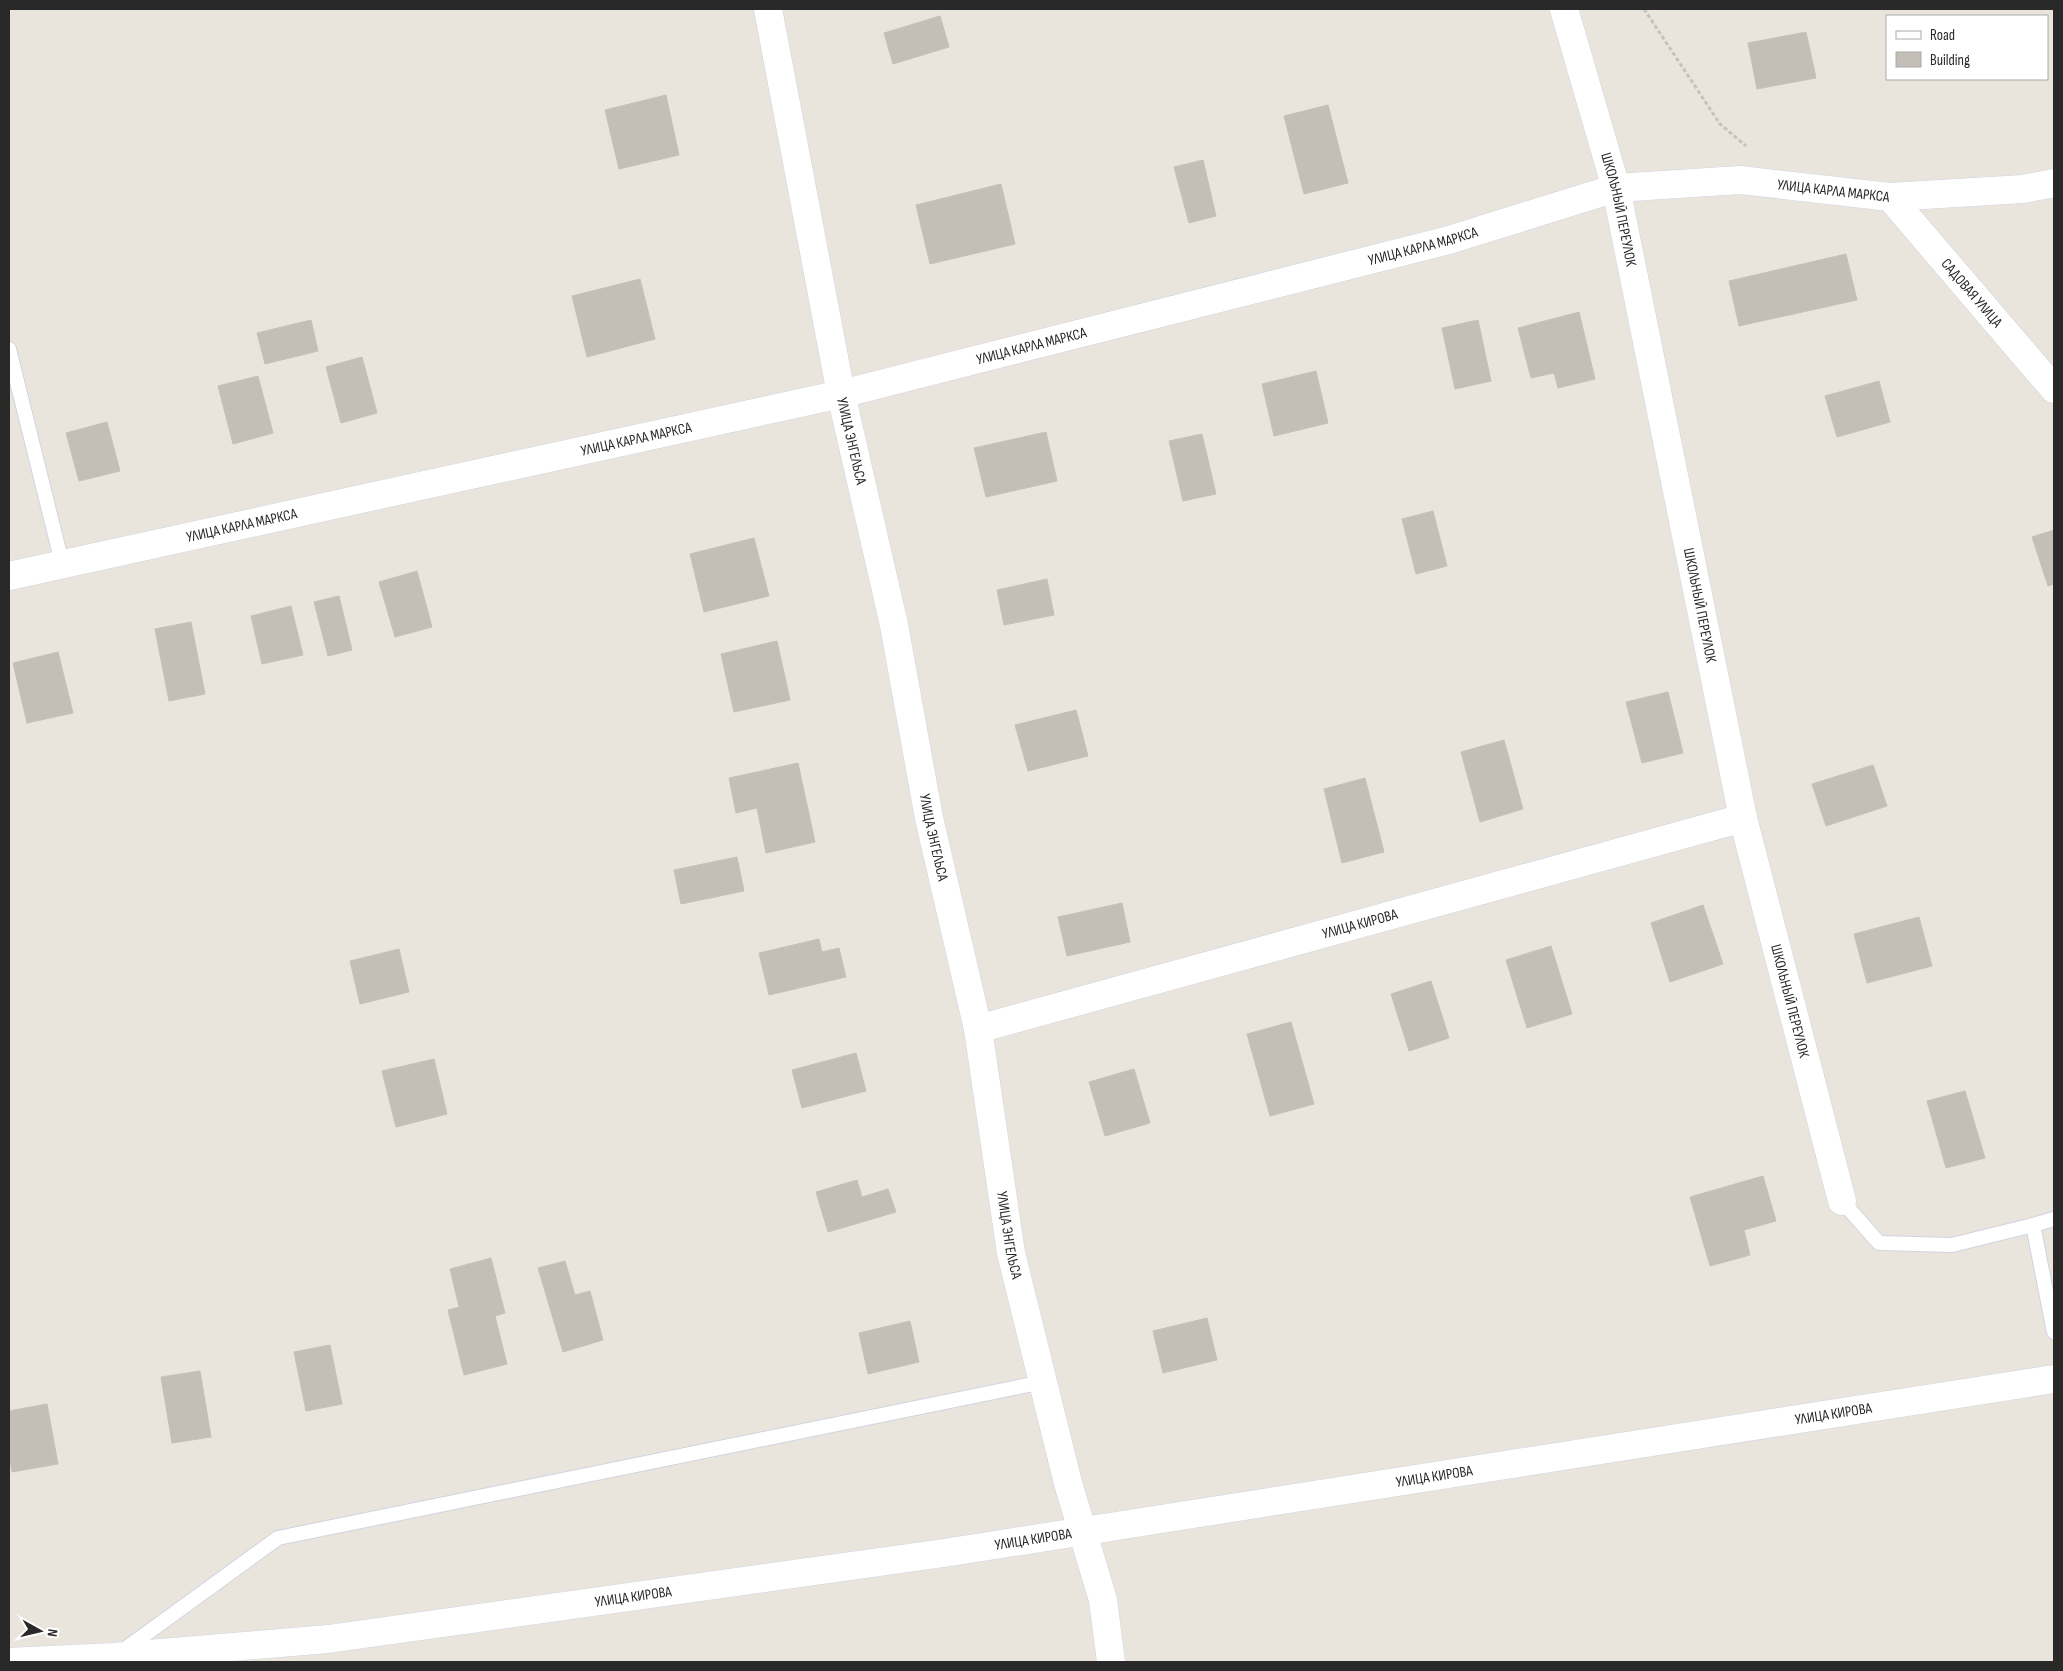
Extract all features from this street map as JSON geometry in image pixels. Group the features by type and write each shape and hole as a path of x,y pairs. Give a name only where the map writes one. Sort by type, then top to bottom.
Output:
{"street":[{"name":"УЛИЦА ЭНГЕЛЬСА","path":"768,9 841,394 894,625 929,818 978,1029 1011,1253 1068,1482 1103,1600 1111,1662"},
{"name":"ШКОЛЬНЫЙ ПЕРЕУЛОК","path":"1564,9 1616,188 1743,818 1842,1202"},
{"name":"УЛИЦА КАРЛА МАРКСА","path":"9,576 841,394 1449,240 1616,188 1740,180 1890,197 2023,189 2054,183"},
{"name":"САДОВАЯ УЛИЦА","path":"1890,197 2054,389"},
{"name":"УЛИЦА КИРОВА","path":"978,1029 1743,818"},
{"name":"УЛИЦА КИРОВА","path":"9,1662 113,1657 328,1639 944,1553 2054,1379"}],"lane":[{"path":"9,348 62,563"},
{"path":"1842,1202 1879,1243 1952,1245 2054,1220"},
{"path":"2033,1225 2054,1332"},
{"path":"113,1657 278,1538 1043,1382"}],"path":[{"path":"1644,9 1720,124 1750,149"}],"building":[{"path":"940,16 949,47 893,64 884,33"},
{"path":"1806,32 1816,78 1757,89 1748,43"},
{"path":"666,95 679,155 619,169 605,110"},
{"path":"1328,105 1348,183 1304,194 1284,116"},
{"path":"1203,160 1216,216 1189,223 1174,167"},
{"path":"1001,184 1015,244 930,264 916,205"},
{"path":"1846,254 1857,300 1739,326 1729,281"},
{"path":"640,279 655,339 587,357 572,296"},
{"path":"1579,312 1595,379 1558,388 1554,373 1531,378 1518,328"},
{"path":"311,320 318,351 265,364 257,333"},
{"path":"1478,320 1491,381 1455,389 1442,328"},
{"path":"362,357 377,413 341,423 326,367"},
{"path":"1316,371 1328,423 1274,436 1262,384"},
{"path":"258,376 273,433 233,444 218,386"},
{"path":"1879,381 1890,422 1837,437 1825,396"},
{"path":"107,422 120,471 79,481 66,433"},
{"path":"1046,432 1057,481 986,497 974,448"},
{"path":"1202,434 1216,494 1183,501 1169,441"},
{"path":"1433,511 1447,566 1416,574 1402,519"},
{"path":"2054,530 2054,584 2048,586 2032,537"},
{"path":"754,538 769,596 704,612 690,554"},
{"path":"417,571 432,627 395,637 379,582"},
{"path":"1047,579 1054,615 1004,625 997,590"},
{"path":"339,596 352,650 328,656 314,602"},
{"path":"291,606 303,655 262,664 251,616"},
{"path":"191,622 205,694 169,701 155,629"},
{"path":"777,641 790,700 734,712 721,654"},
{"path":"58,652 73,713 27,723 13,663"},
{"path":"1668,692 1683,753 1642,763 1626,702"},
{"path":"1076,710 1088,756 1028,771 1015,725"},
{"path":"1504,740 1523,809 1480,822 1461,752"},
{"path":"798,763 815,842 766,853 757,808 736,813 729,778"},
{"path":"1873,765 1887,806 1826,826 1812,784"},
{"path":"1365,778 1384,852 1342,863 1324,789"},
{"path":"737,857 744,891 681,904 674,870"},
{"path":"1122,903 1130,942 1067,956 1058,917"},
{"path":"1703,905 1723,964 1670,982 1651,923"},
{"path":"1919,917 1932,966 1867,983 1854,934"},
{"path":"819,939 822,952 839,948 846,977 769,995 759,953"},
{"path":"1551,946 1572,1014 1527,1028 1506,960"},
{"path":"399,949 409,992 360,1004 350,961"},
{"path":"1431,981 1449,1038 1409,1051 1391,994"},
{"path":"1291,1022 1314,1104 1270,1116 1247,1034"},
{"path":"856,1053 866,1091 802,1108 792,1070"},
{"path":"434,1059 447,1114 396,1127 382,1071"},
{"path":"1134,1069 1150,1123 1105,1136 1089,1082"},
{"path":"1965,1091 1985,1158 1946,1168 1927,1101"},
{"path":"1763,1176 1776,1221 1744,1230 1750,1255 1710,1266 1690,1197"},
{"path":"857,1180 862,1197 888,1189 896,1212 828,1232 816,1192"},
{"path":"491,1258 505,1313 495,1316 507,1364 464,1375 448,1310 459,1307 450,1269"},
{"path":"565,1261 575,1295 590,1291 603,1340 563,1352 538,1268"},
{"path":"1207,1318 1217,1360 1163,1373 1153,1331"},
{"path":"910,1321 919,1362 868,1374 859,1333"},
{"path":"330,1345 342,1404 306,1411 294,1352"},
{"path":"200,1371 211,1437 172,1443 161,1377"},
{"path":"47,1404 58,1464 12,1472 9,1454 9,1411"}]}
